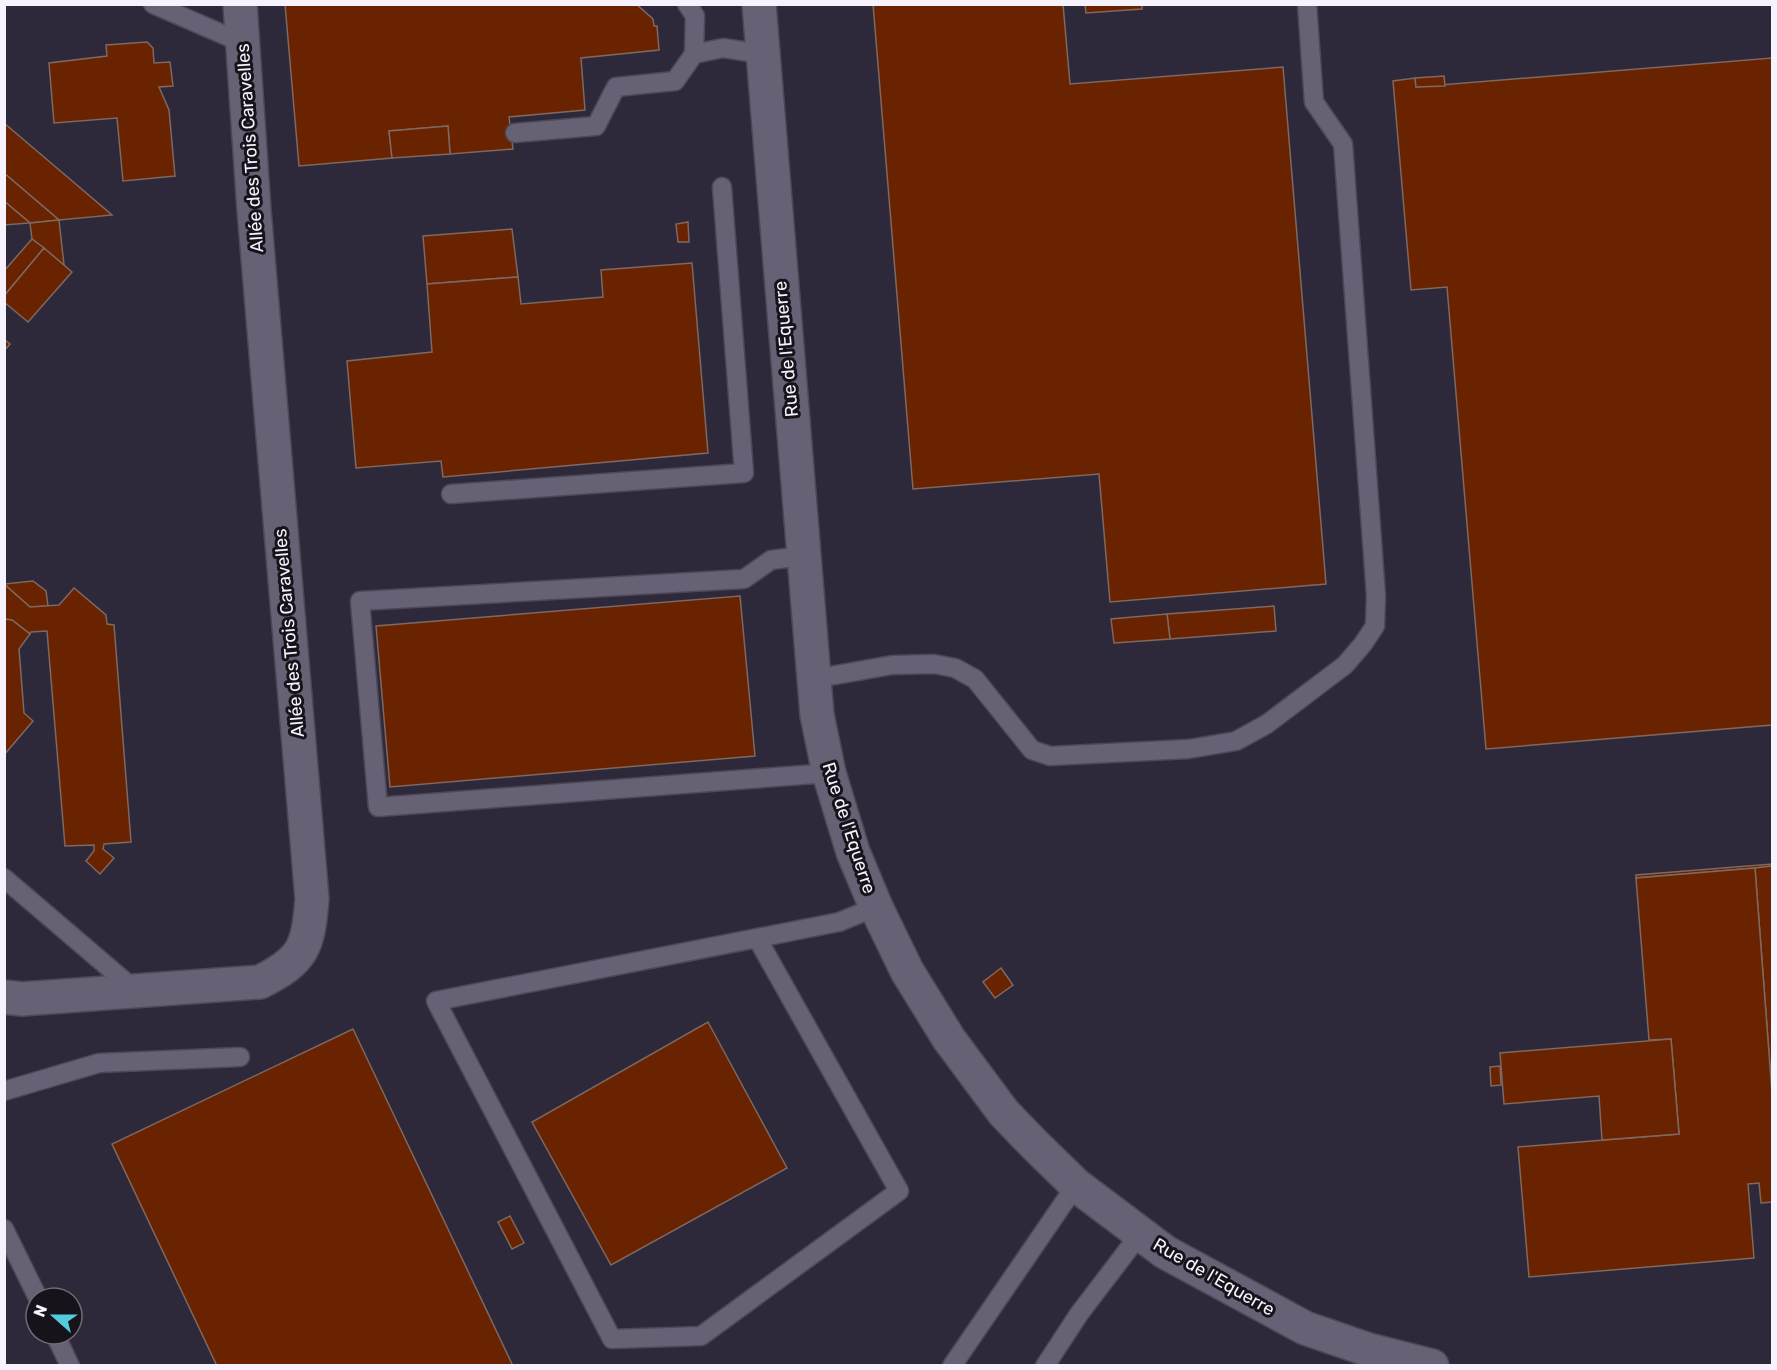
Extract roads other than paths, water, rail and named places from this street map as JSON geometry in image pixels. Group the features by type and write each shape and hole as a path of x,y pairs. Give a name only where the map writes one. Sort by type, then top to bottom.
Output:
{"street":[{"name":"Allée des Trois Caravelles","path":"4,997 22,999 260,982 281,972 294,961 305,945 312,899 254,210 240,4"},
{"name":"Rue de l'Equerre","path":"759,4 817,715 829,773 854,852 876,907 907,970 949,1040 1004,1113 1076,1185 1165,1252 1305,1328 1369,1350 1421,1364"}],"lane":[{"path":"153,4 243,43"},
{"path":"515,132 596,126 616,87 675,81 694,54 695,16 687,4"},
{"path":"813,679 892,665 934,664 955,668 975,679 1032,750 1050,756 1189,749 1236,741 1267,724 1345,665 1363,644 1375,626 1376,596 1343,144 1314,102 1307,4"},
{"path":"694,54 723,48 763,54"},
{"path":"451,494 744,473 722,187"},
{"path":"803,556 771,560 744,579 360,601 378,807 829,773"},
{"path":"4,878 137,992"},
{"path":"757,938 899,1191 701,1336 612,1339 436,1001 757,938 839,922 876,907"},
{"path":"4,1091 99,1064 240,1057"},
{"path":"952,1365 1076,1185"},
{"path":"4,1230 32,1286"},
{"path":"1045,1365 1079,1314 1140,1234"},
{"path":"61,1346 70,1365"}]}
